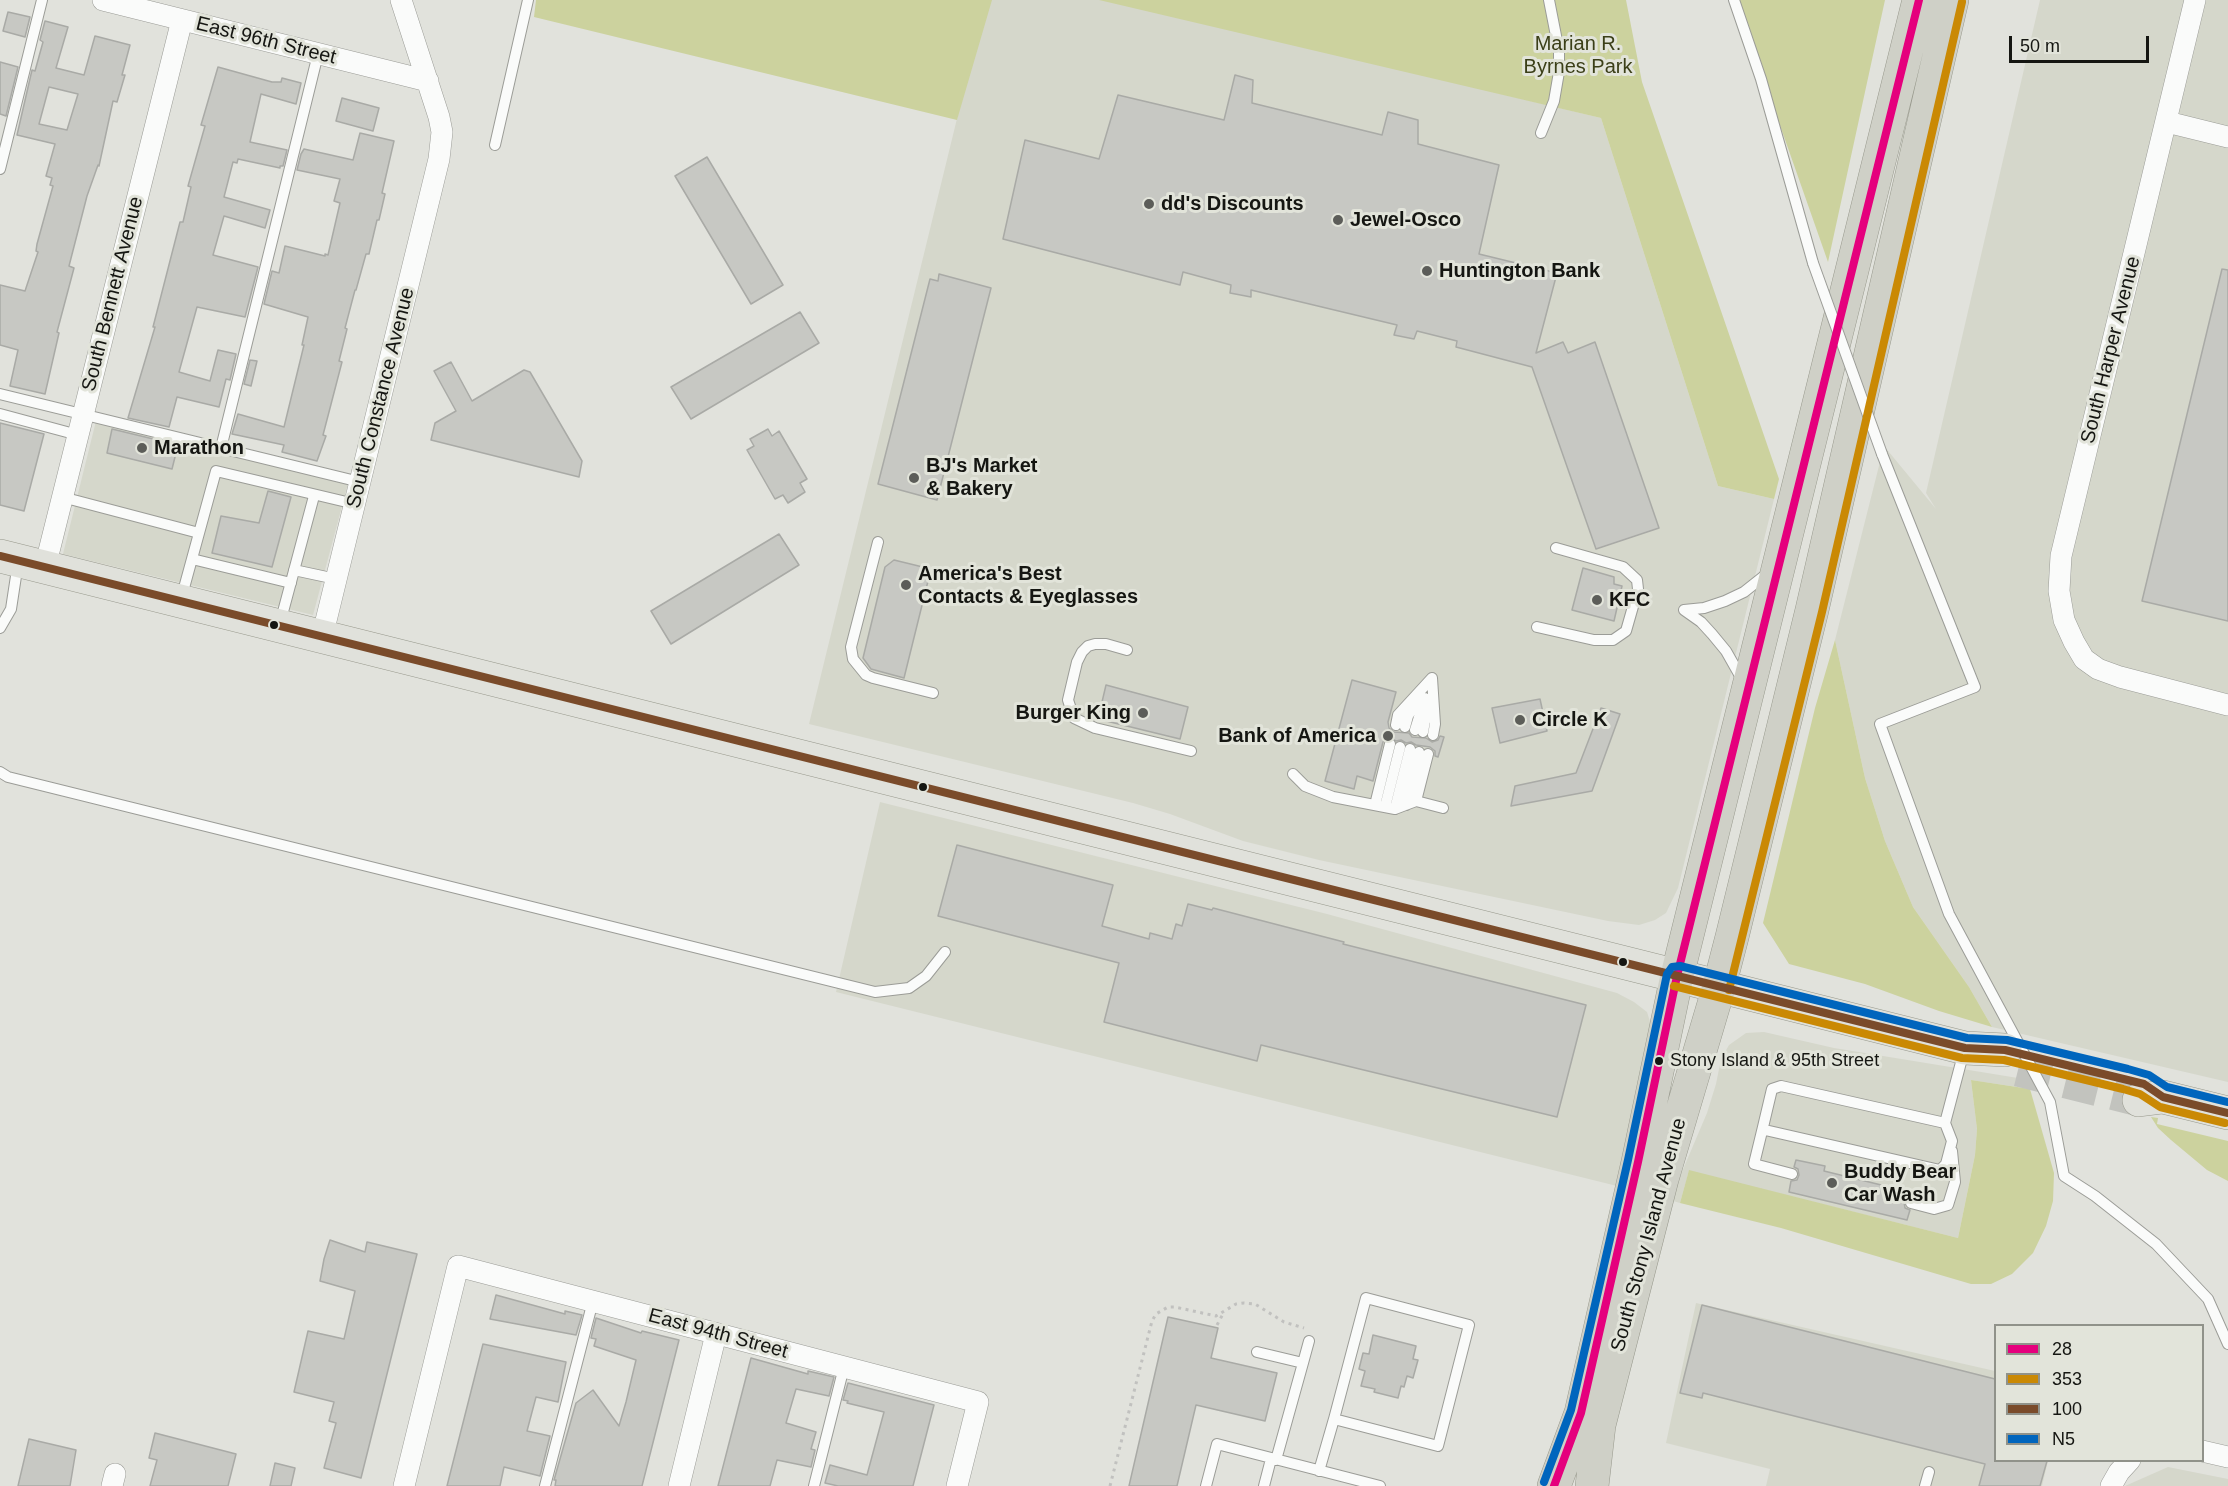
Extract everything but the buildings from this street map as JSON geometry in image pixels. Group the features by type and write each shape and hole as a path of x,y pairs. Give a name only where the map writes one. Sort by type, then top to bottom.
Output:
{"highway":[{"path":"1835,420 1918,0"},
{"path":"1835,420 1952,0"},
{"name":"South Stony Island Avenue","path":"1554,1486 1581,1413 1636,1172 1677,976 1778,566 1835,420"},
{"name":"South Stony Island Avenue","path":"1592,1486 1602,1414 1662,1179 1719,987 1812,610 1835,420"}],"main road":[{"path":"21,561 2011,1060"},
{"path":"2143,1092 2228,1113"}],"street":[{"name":"East 96th Street","path":"103,0 428,81"},
{"name":"South Constance Avenue","path":"322,637 439,159 442,132 401,0"},
{"name":"South Harper Avenue","path":"2196,0 2061,556 2059,591 2064,620 2074,642 2084,659 2098,669 2120,677 2228,705"},
{"name":"South Bennett Avenue","path":"21,561 62,497 182,20"},
{"path":"2167,122 2228,136"},
{"name":"East 94th Street","path":"404,1486 458,1266 978,1402 957,1486"},
{"path":"679,1486 716,1334"},
{"path":"2204,1451 2228,1457"},
{"path":"2111,1486 2119,1472 2129,1462"}],"lane":[{"path":"0,170 42,0"},
{"path":"495,145 528,0"},
{"path":"1541,133 1554,101 1559,72 1558,51 1549,0"},
{"path":"1734,0 1761,79 1813,263 1881,454 1975,687 1880,724 1949,914 2050,1102 2064,1176 2095,1196 2156,1244 2208,1299 2228,1344"},
{"path":"221,448 318,54"},
{"path":"0,394 360,482"},
{"path":"0,414 78,435"},
{"path":"180,601 216,471 355,504"},
{"path":"279,626 315,495"},
{"path":"62,497 199,533"},
{"path":"878,542 851,647 853,659 861,670 873,678 933,693"},
{"path":"1537,627 1594,640 1613,640 1626,631 1636,598 1637,580 1623,567 1556,548"},
{"path":"192,559 291,583"},
{"path":"0,628 10,609 21,561"},
{"path":"1748,690 1726,651 1701,622 1684,610 1704,608 1744,592 1778,566"},
{"path":"294,570 336,579"},
{"path":"1126,650 1106,644 1095,644 1088,646 1082,652 1077,662 1068,700 1074,717 1095,729 1191,752"},
{"path":"1432,678 1435,724 1414,730 1408,716 1432,678"},
{"path":"1396,805 1409,749"},
{"path":"1396,805 1409,749"},
{"path":"1396,805 1409,749"},
{"path":"0,772 8,777 875,992 909,988 926,976 945,952"},
{"path":"1293,774 1305,786 1317,792 1396,805 1443,808"},
{"path":"1911,1203 1934,1209 1948,1205 1955,1182 1952,1141 1945,1123 1965,1048"},
{"path":"1792,1174 1754,1164 1772,1089 1781,1086 1945,1123"},
{"path":"1763,1127 1765,1130 1940,1170 1946,1164 1952,1141"},
{"path":"1319,1471 1366,1298 1470,1325 1438,1446 1334,1419"},
{"path":"546,1486 593,1301"},
{"path":"1264,1486 1303,1363 1309,1335"},
{"path":"1257,1352 1303,1363"},
{"path":"814,1486 844,1367"},
{"path":"1206,1486 1217,1444 1380,1486"},
{"path":"1925,1486 1929,1472"}],"path":[{"path":"1110,1486 1152,1321 1156,1314 1168,1307 1216,1316 1236,1304 1255,1304 1309,1335"},
{"path":"1217,1325 1225,1310"}],"shaded area":[{"path":"986,0 1114,0 1601,118 1718,486 1774,499 1678,888 1666,913 1655,920 1639,925 1608,921 1319,860 1243,841 1133,803 809,724"},
{"path":"2040,0 2228,0 2228,1082 1992,1027 1969,987 1913,907 1885,841 1865,778 1835,640 1884,446 1936,509 1926,493"},
{"path":"97,417 349,480 313,615 63,554"},
{"path":"880,802 1327,914 1617,993 1647,1012 1651,1025 1617,1186 836,992"},
{"path":"1764,1032 1834,1048 2024,1079 2030,1089 1971,1080 1977,1129 1975,1155 1958,1238 1689,1171 1680,1203 1670,1200 1707,1113 1721,1059 1729,1045 1746,1033"},
{"path":"1696,1303 1994,1371 1994,1462 2048,1462 2042,1486 1766,1486 1770,1469 1666,1443"},
{"path":"2168,1467 2228,1479 2228,1486 2125,1486"}],"green space":[{"path":"536,0 992,0 957,120 534,17"},
{"name":"Marian R. Byrnes Park","path":"1099,0 1626,0 1642,82 1779,479 1774,499 1718,486 1601,118"},
{"path":"1736,0 1885,0 1828,262"},
{"path":"1835,640 1865,778 1885,841 1913,907 1969,987 1992,1027 1939,1011 1865,984 1789,964 1763,923 1815,708"},
{"path":"1971,1080 2030,1089 2054,1173 2053,1201 2046,1226 2033,1253 2012,1274 1991,1284 1971,1284 1781,1228 1680,1203 1689,1170 1958,1238 1975,1155 1977,1129"},
{"path":"2151,1117 2158,1118 2157,1124 2228,1141 2228,1181 2207,1170 2158,1128"}],"tunnel":[{"path":"2018,1070 2139,1100"}],"transit line":[{"name":"28","path":"1554,1486 1581,1413 1638,1162 1677,976 1919,0"},
{"name":"353","path":"1729,990 1822,612 1962,2"},
{"name":"100","path":"0,556 1965,1048 2005,1050 2144,1084 2163,1097 2228,1113"},
{"name":"N5","path":"1544,1482 1571,1410 1628,1160 1667,974 1672,967 1680,966 1967,1038 2007,1040 2128,1069 2149,1075 2167,1087 2228,1102"},
{"name":"353","path":"1674,986 1962,1058 2004,1060 2123,1089 2140,1094 2160,1107 2225,1123"}],"place":[{"name":"dd's Discounts","path":"1149,204"},
{"name":"Jewel-Osco","path":"1338,220"},
{"name":"Huntington Bank","path":"1427,271"},
{"name":"Marathon","path":"142,448"},
{"name":"BJ's Market & Bakery","path":"914,478"},
{"name":"America's Best Contacts & Eyeglasses","path":"906,585"},
{"name":"KFC","path":"1597,600"},
{"name":"Burger King","path":"1143,713"},
{"name":"Circle K","path":"1520,720"},
{"name":"Bank of America","path":"1388,736"},
{"name":"Stony Island & 95th Street","path":"1659,1061"},
{"name":"Buddy Bear Car Wash","path":"1832,1183"}]}
